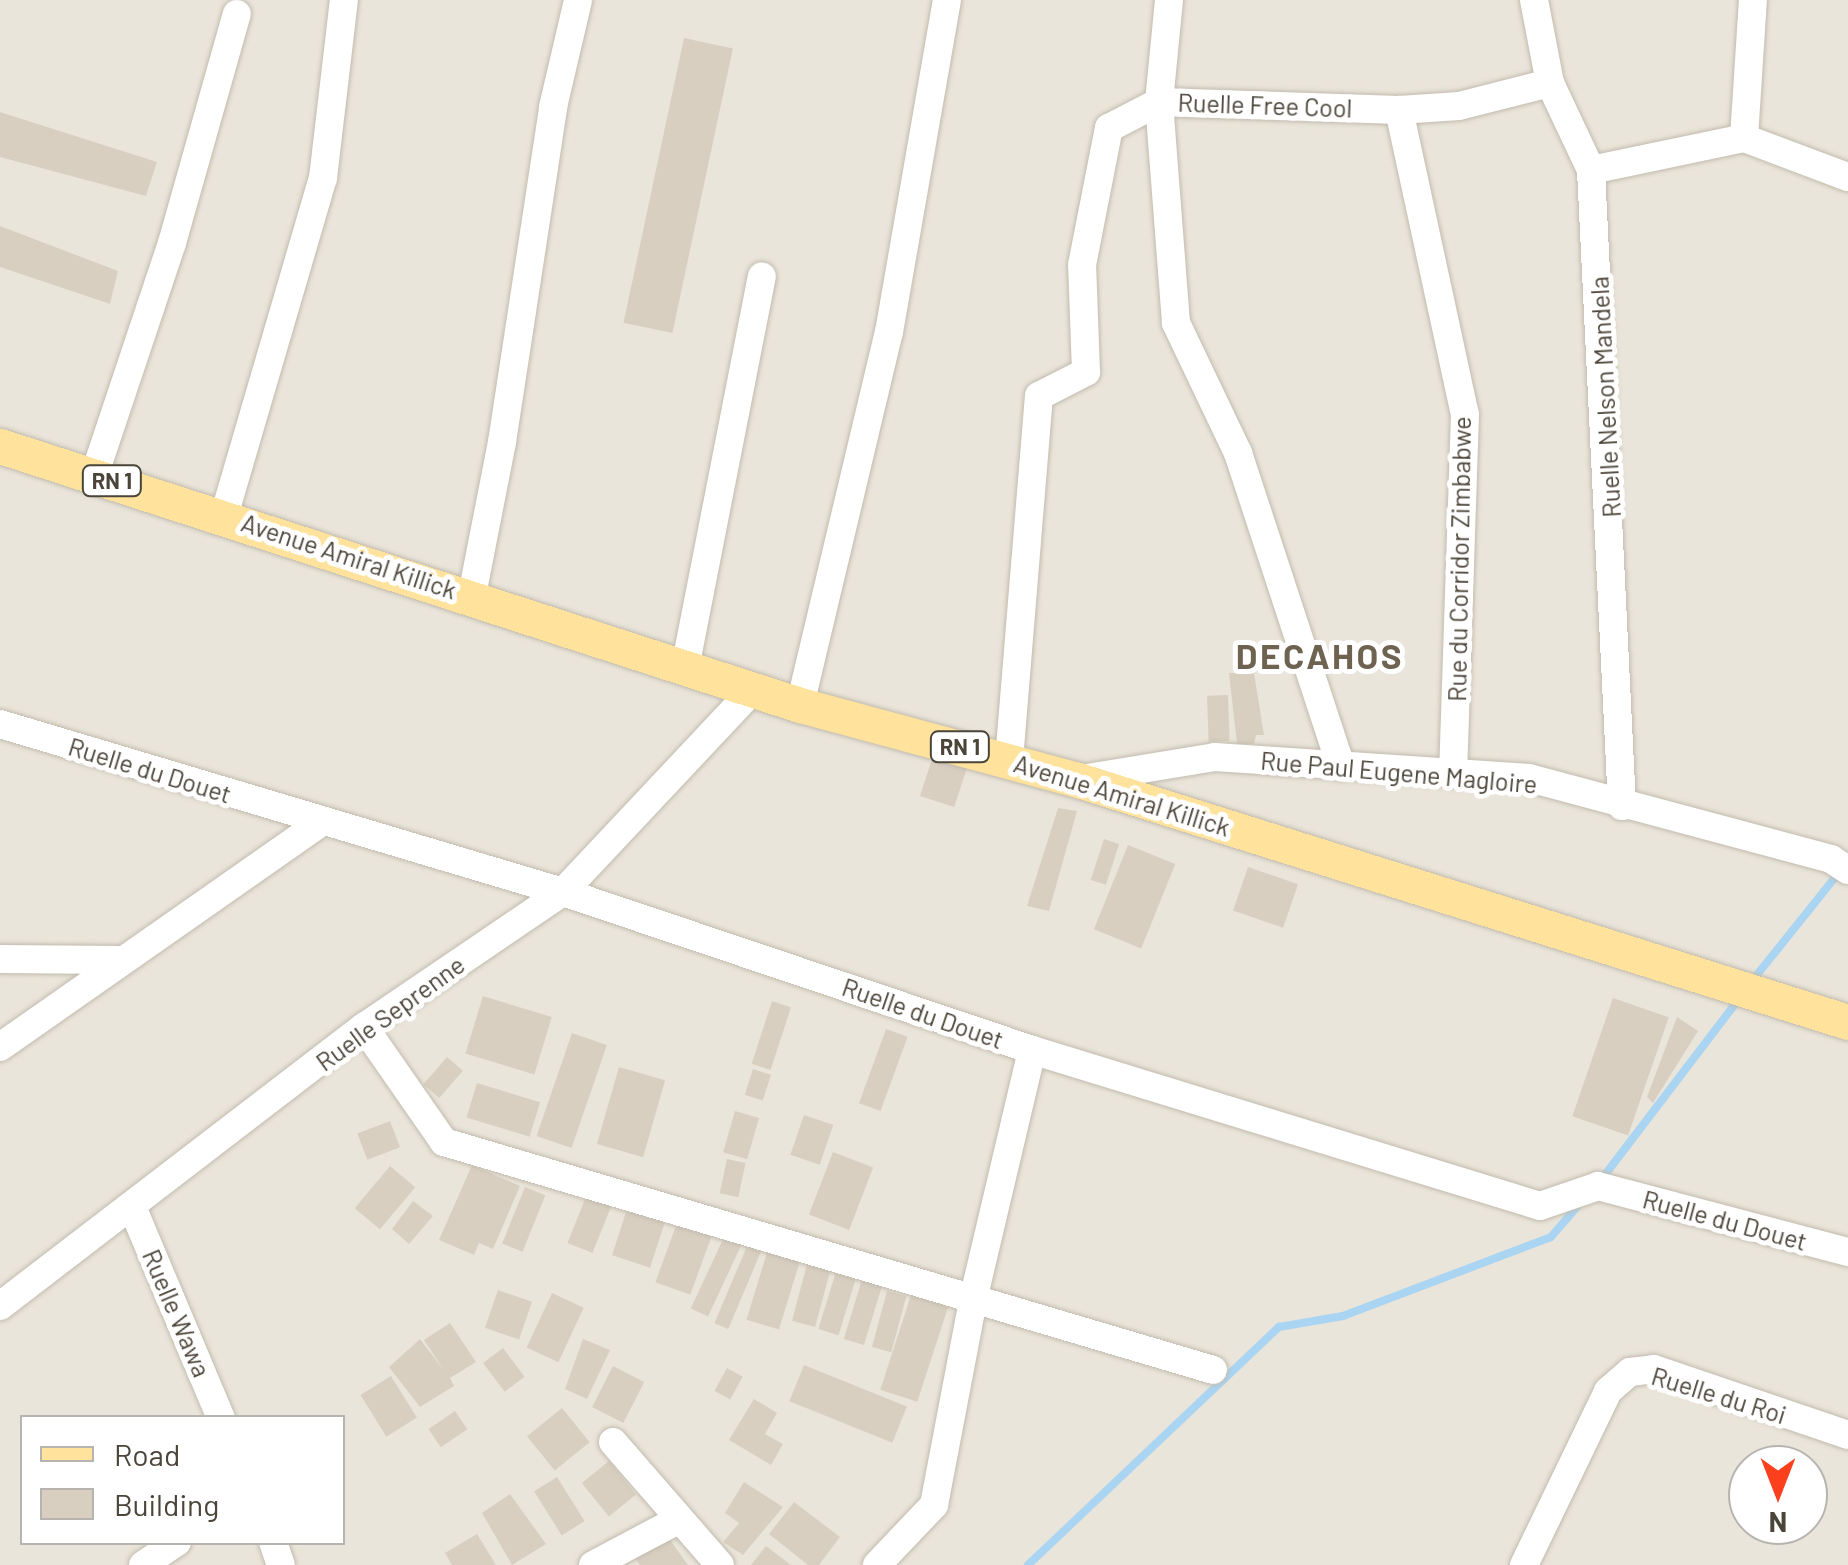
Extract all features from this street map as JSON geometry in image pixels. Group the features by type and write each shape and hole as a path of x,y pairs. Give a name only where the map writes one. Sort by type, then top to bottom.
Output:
{"main road":[{"name":"RN 1","path":"0,446 224,516"},
{"name":"Avenue Amiral Killick","path":"224,516 800,705 1078,780 1848,1022"}],"street":[{"path":"224,516 323,178 344,0"},
{"path":"472,595 553,107 578,0"},
{"path":"800,705 889,332 947,0"},
{"path":"1169,0 1160,102 1176,323 1238,453 1341,766"},
{"name":"Ruelle Nelson Mandela","path":"1534,0 1550,83 1591,170 1622,806"},
{"path":"1744,138 1753,0"},
{"path":"94,476 172,243 236,14"},
{"name":"Ruelle Free Cool","path":"1008,760 1039,396 1086,372 1082,264 1109,128 1160,102 1399,110 1459,106 1550,83"},
{"name":"Rue du Corridor Zimbabwe","path":"1399,110 1465,414 1452,774"},
{"path":"1591,170 1744,138 1848,177"},
{"path":"685,668 762,276"},
{"name":"Ruelle Seprenne","path":"0,1306 133,1209 364,1027 563,892 753,690"},
{"name":"Ruelle du Douet","path":"0,724 563,892 1032,1050 1540,1206 1598,1186 1848,1252"},
{"name":"Rue Paul Eugene Magloire","path":"1078,780 1215,757 1528,778 1840,864"},
{"path":"0,1047 321,822"},
{"path":"0,959 122,960"},
{"path":"364,1027 444,1142 1213,1370"},
{"path":"876,1565 934,1505 973,1300 1032,1050"},
{"name":"Ruelle Wawa","path":"133,1209 221,1415"},
{"name":"Ruelle du Roi","path":"1524,1565 1608,1390 1630,1372 1654,1370 1848,1435"},
{"path":"612,1442 720,1565"},
{"path":"593,1565 680,1519"},
{"path":"143,1565 173,1545"}],"shaded area":[{"path":"0,0 1848,0 1848,1565 0,1565"}],"building":[{"path":"684,38 733,48 672,333 623,323"},
{"path":"0,112 157,162 146,196 0,157"},
{"path":"0,226 118,271 110,304 0,267"},
{"path":"1229,673 1254,673 1264,735 1256,735 1254,744 1237,744"},
{"path":"1228,695 1230,741 1209,742 1207,696"},
{"path":"933,756 967,767 954,807 920,796"},
{"path":"1058,808 1077,811 1049,911 1027,906"},
{"path":"1104,839 1119,844 1106,885 1091,880"},
{"path":"1128,845 1175,864 1141,948 1094,929"},
{"path":"1248,867 1298,884 1283,928 1233,910"},
{"path":"483,996 552,1017 534,1074 465,1053"},
{"path":"1613,998 1669,1017 1628,1135 1572,1116"},
{"path":"772,1001 791,1007 771,1070 752,1064"},
{"path":"1677,1017 1698,1031 1653,1103 1647,1097"},
{"path":"886,1029 908,1037 881,1111 859,1103"},
{"path":"572,1033 607,1045 571,1148 537,1136"},
{"path":"447,1057 463,1071 439,1098 423,1084"},
{"path":"619,1067 665,1080 643,1157 597,1144"},
{"path":"753,1069 771,1075 763,1101 745,1095"},
{"path":"477,1083 540,1102 530,1137 466,1117"},
{"path":"735,1111 759,1118 747,1159 723,1152"},
{"path":"804,1115 833,1125 820,1165 790,1155"},
{"path":"390,1121 400,1147 367,1160 357,1134"},
{"path":"833,1152 873,1167 849,1230 809,1215"},
{"path":"727,1159 746,1163 738,1197 720,1193"},
{"path":"472,1165 520,1186 493,1249 479,1243 474,1255 439,1240"},
{"path":"390,1166 415,1187 380,1229 355,1208"},
{"path":"525,1187 545,1195 523,1252 502,1244"},
{"path":"588,1192 613,1202 592,1253 567,1243"},
{"path":"413,1201 433,1216 409,1244 392,1229"},
{"path":"629,1203 667,1215 650,1268 612,1255"},
{"path":"677,1223 712,1236 690,1295 655,1282"},
{"path":"725,1235 742,1243 708,1316 691,1308"},
{"path":"748,1244 762,1250 728,1329 714,1323"},
{"path":"769,1246 802,1256 779,1330 746,1320"},
{"path":"809,1257 832,1263 815,1327 792,1321"},
{"path":"838,1265 858,1271 838,1335 818,1329"},
{"path":"864,1273 884,1279 864,1345 844,1339"},
{"path":"913,1289 950,1301 917,1402 880,1390"},
{"path":"498,1290 532,1302 519,1340 485,1328"},
{"path":"887,1291 906,1296 891,1352 872,1347"},
{"path":"552,1293 584,1308 558,1362 527,1347"},
{"path":"450,1323 476,1362 450,1378 454,1386 420,1407 389,1367 420,1339 443,1369 424,1340"},
{"path":"583,1339 610,1350 587,1399 565,1389"},
{"path":"503,1348 525,1377 505,1392 483,1363"},
{"path":"804,1365 907,1407 892,1443 789,1401"},
{"path":"613,1366 644,1382 623,1423 592,1407"},
{"path":"727,1368 743,1377 730,1399 714,1391"},
{"path":"391,1376 417,1418 386,1437 360,1395"},
{"path":"754,1399 777,1413 765,1434 783,1444 771,1465 729,1440"},
{"path":"562,1408 590,1442 555,1471 527,1436"},
{"path":"455,1411 467,1429 441,1447 428,1429"},
{"path":"609,1461 636,1494 609,1516 582,1483"},
{"path":"557,1477 585,1521 562,1535 534,1491"},
{"path":"744,1482 783,1507 743,1555 723,1542 739,1523 725,1513"},
{"path":"510,1494 546,1544 512,1565 482,1513"},
{"path":"794,1502 840,1537 819,1565 808,1565 769,1534"},
{"path":"663,1530 688,1565 640,1565 628,1548"},
{"path":"477,1534 496,1565 452,1565 445,1553"},
{"path":"766,1546 791,1565 751,1565"}],"waterway":[{"path":"1752,981 1840,871"},
{"path":"1601,1180 1741,996"},
{"path":"1028,1565 1279,1327 1343,1316 1551,1237 1582,1201"}],"district":[{"name":"DECAHOS","path":"1320,655"}]}
